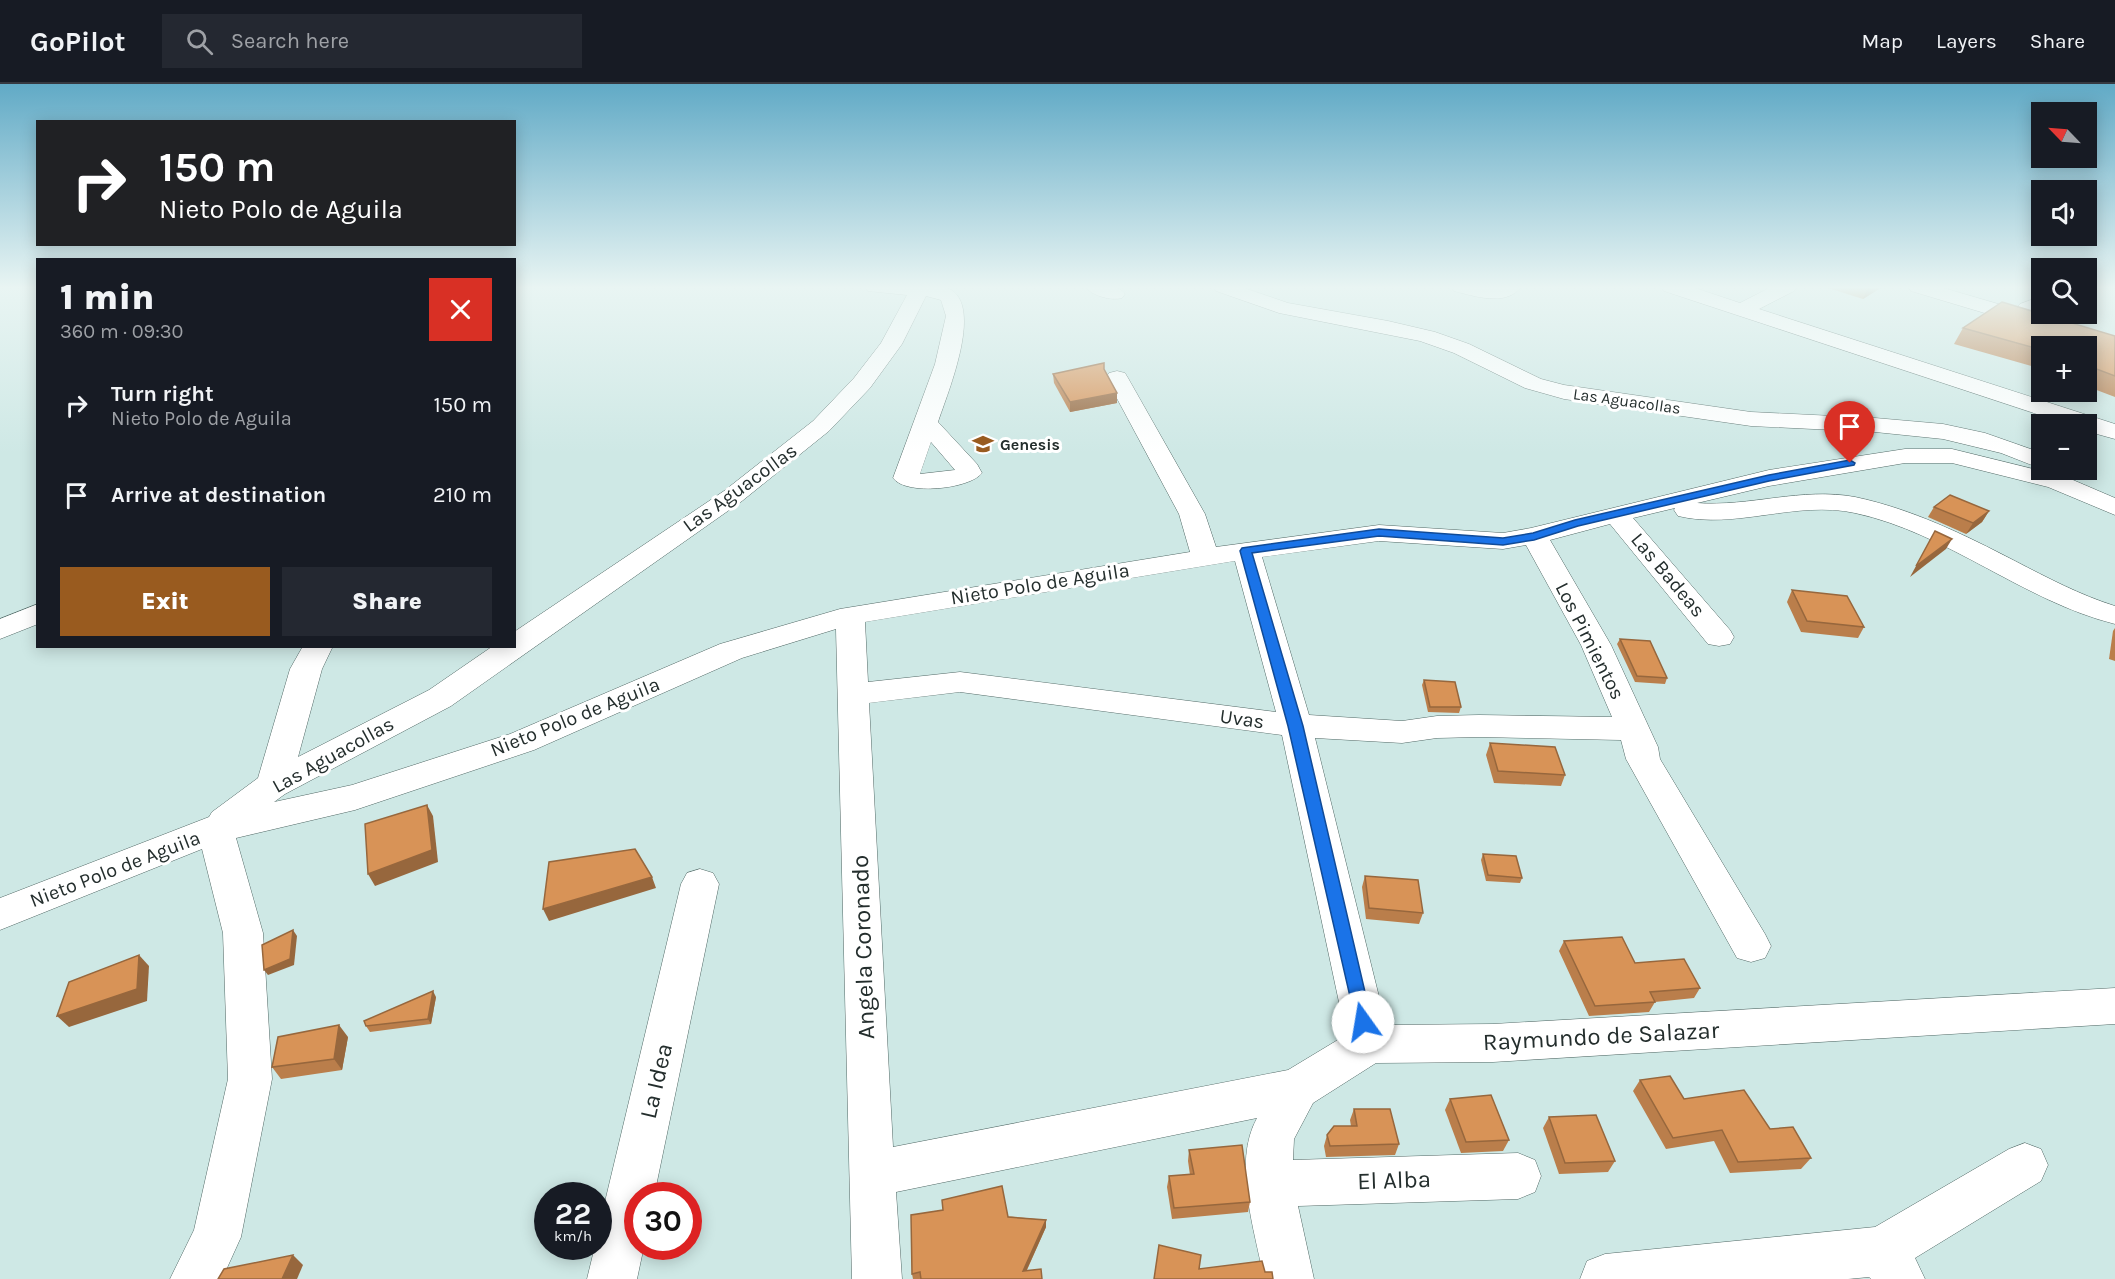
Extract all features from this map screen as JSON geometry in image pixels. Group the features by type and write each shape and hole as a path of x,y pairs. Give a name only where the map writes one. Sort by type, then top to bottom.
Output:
{"main road":[{"path":"1859,343 2115,432"},
{"path":"1875,343 2115,417"}],"street":[{"name":"Las Aguacollas","path":"516,645 733,496 821,426 862,383 892,343"},
{"path":"925,422 946,364 950,343"},
{"name":"Las Aguacollas","path":"1447,343 1520,378 1561,392 1769,421 1886,424 1928,428 1990,441 2031,458"},
{"path":"1116,378 1192,514 1206,558"},
{"name":"Nieto Polo de Aguila","path":"0,914 215,829 356,797 522,742 731,651 850,615 1246,551 1379,533 1503,541 1534,536 1616,514 1781,476 1850,463 1928,454 1952,456 2057,482 2115,506"},
{"path":"2070,480 2115,506"},
{"path":"1656,506 1714,511 1772,507 1801,500 1853,504 1888,515 1952,541 2066,598 2115,615"},
{"name":"Las Badeas","path":"1616,514 1719,637"},
{"name":"Los Pimientos","path":"1534,536 1596,645 1637,738 1643,759 1752,946"},
{"path":"871,1174 1297,1089 1368,1044 1296,726 1246,551"},
{"path":"0,630 36,614"},
{"name":"Angela Coronado","path":"850,615 877,1279"},
{"path":"273,785 306,669 317,648"},
{"name":"Las Aguacollas","path":"215,829 273,785 440,698 511,648"},
{"name":"Uvas","path":"854,694 960,682 1296,726 1402,732 1437,727 1479,726 1637,738"},
{"path":"195,1279 217,1237 250,1079 243,933 215,829"},
{"name":"La Idea","path":"612,1279 700,884"},
{"name":"Raymundo de Salazar","path":"1368,1044 1505,1042 2115,1006"},
{"path":"1289,1279 1269,1184 1271,1136 1297,1089"},
{"path":"1605,1279 1890,1265 2025,1165"},
{"name":"El Alba","path":"1269,1184 1518,1176"}],"building":[{"path":"2016,343 2031,343 2031,347"},
{"path":"2097,343 2115,343 2115,376 2097,369"},
{"path":"1104,363 1104,369 1117,393 1070,402 1053,374"},
{"path":"1950,495 1989,511 1973,523 1934,507"},
{"path":"1935,531 1952,539 1916,566"},
{"path":"1792,590 1847,596 1864,627 1807,621"},
{"path":"1620,639 1650,641 1667,678 1637,676"},
{"path":"1424,680 1455,682 1461,707 1430,707"},
{"path":"1490,743 1555,747 1565,775 1498,771"},
{"path":"427,805 432,850 368,874 365,824"},
{"path":"635,849 652,877 543,909 549,862"},
{"path":"1483,854 1516,856 1522,878 1488,875"},
{"path":"1365,876 1418,880 1423,913 1369,908"},
{"path":"293,930 290,959 264,970 262,945"},
{"path":"1622,937 1635,963 1684,959 1700,988 1650,992 1655,1002 1595,1006 1564,941"},
{"path":"139,955 137,989 57,1016 69,982"},
{"path":"433,991 428,1019 366,1026 364,1021"},
{"path":"339,1025 334,1059 272,1067 278,1037"},
{"path":"1670,1076 1684,1099 1744,1090 1770,1129 1793,1127 1811,1158 1738,1162 1722,1130 1673,1138 1640,1080"},
{"path":"1491,1095 1509,1140 1466,1142 1450,1099"},
{"path":"1354,1109 1390,1109 1399,1144 1330,1146 1327,1135 1334,1126 1357,1126"},
{"path":"1596,1115 1615,1161 1565,1163 1549,1117"},
{"path":"1242,1145 1250,1202 1174,1208 1169,1176 1194,1174 1189,1150"},
{"path":"1002,1186 1008,1217 1046,1220 1023,1271 1041,1269 1042,1279 921,1279 920,1272 912,1274 911,1215 943,1210 942,1200"},
{"path":"1159,1245 1201,1255 1199,1269 1262,1261 1265,1272 1272,1272 1273,1279 1154,1279"},
{"path":"293,1255 282,1279 218,1279 224,1269"}],"place":[{"name":"Genesis","path":"983,444"}],"route":[{"path":"1363,1022 1296,726 1246,551 1379,533 1503,541 1534,536 1575,524 1769,478 1850,463"}]}
